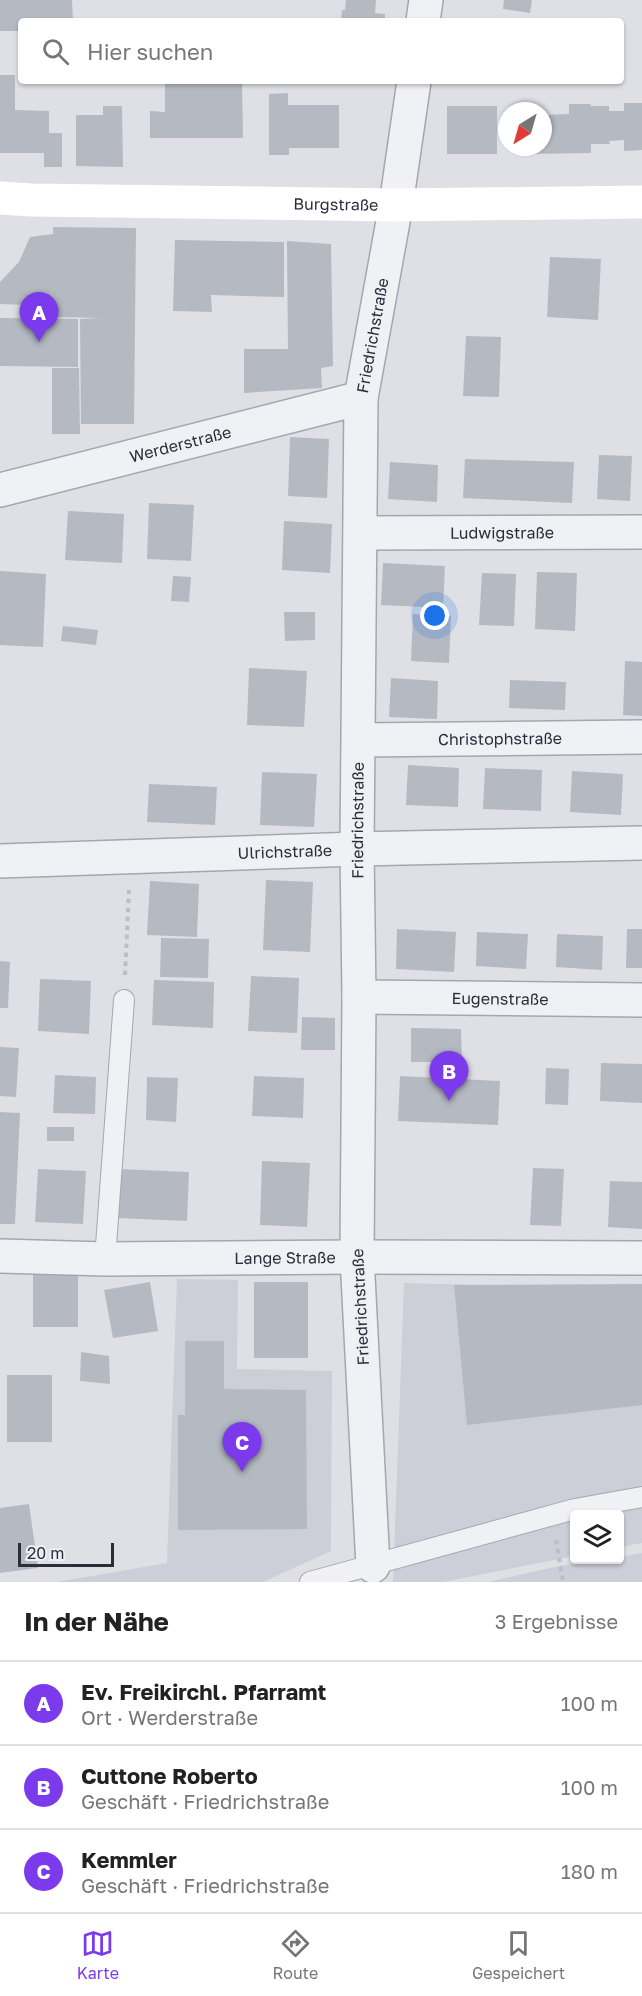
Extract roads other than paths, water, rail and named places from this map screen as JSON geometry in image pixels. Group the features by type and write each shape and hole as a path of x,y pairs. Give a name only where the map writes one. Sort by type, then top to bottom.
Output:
{"street":[{"path":"423,18 426,0"},
{"name":"Friedrichstraße","path":"373,1566 357,1257 359,996 357,849 361,398 396,205 414,84"},
{"name":"Burgstraße","path":"0,212 16,199 396,205 642,202"},
{"name":"Werderstraße","path":"0,490 361,398"},
{"name":"Ludwigstraße","path":"361,533 642,532"},
{"name":"Christophstraße","path":"358,740 642,737"},
{"name":"Ulrichstraße","path":"0,861 357,849 642,843"},
{"name":"Eugenstraße","path":"359,996 642,1000"},
{"name":"Lange Straße","path":"0,1256 642,1258"}],"lane":[{"path":"105,1258 124,1000"},
{"path":"310,1582 575,1509 642,1497"}],"place":[{"name":"Ev. Freikirchl. Pfarramt","path":"39,342"},
{"name":"Cuttone Roberto","path":"449,1101"},
{"name":"Kemmler","path":"242,1472"}]}
